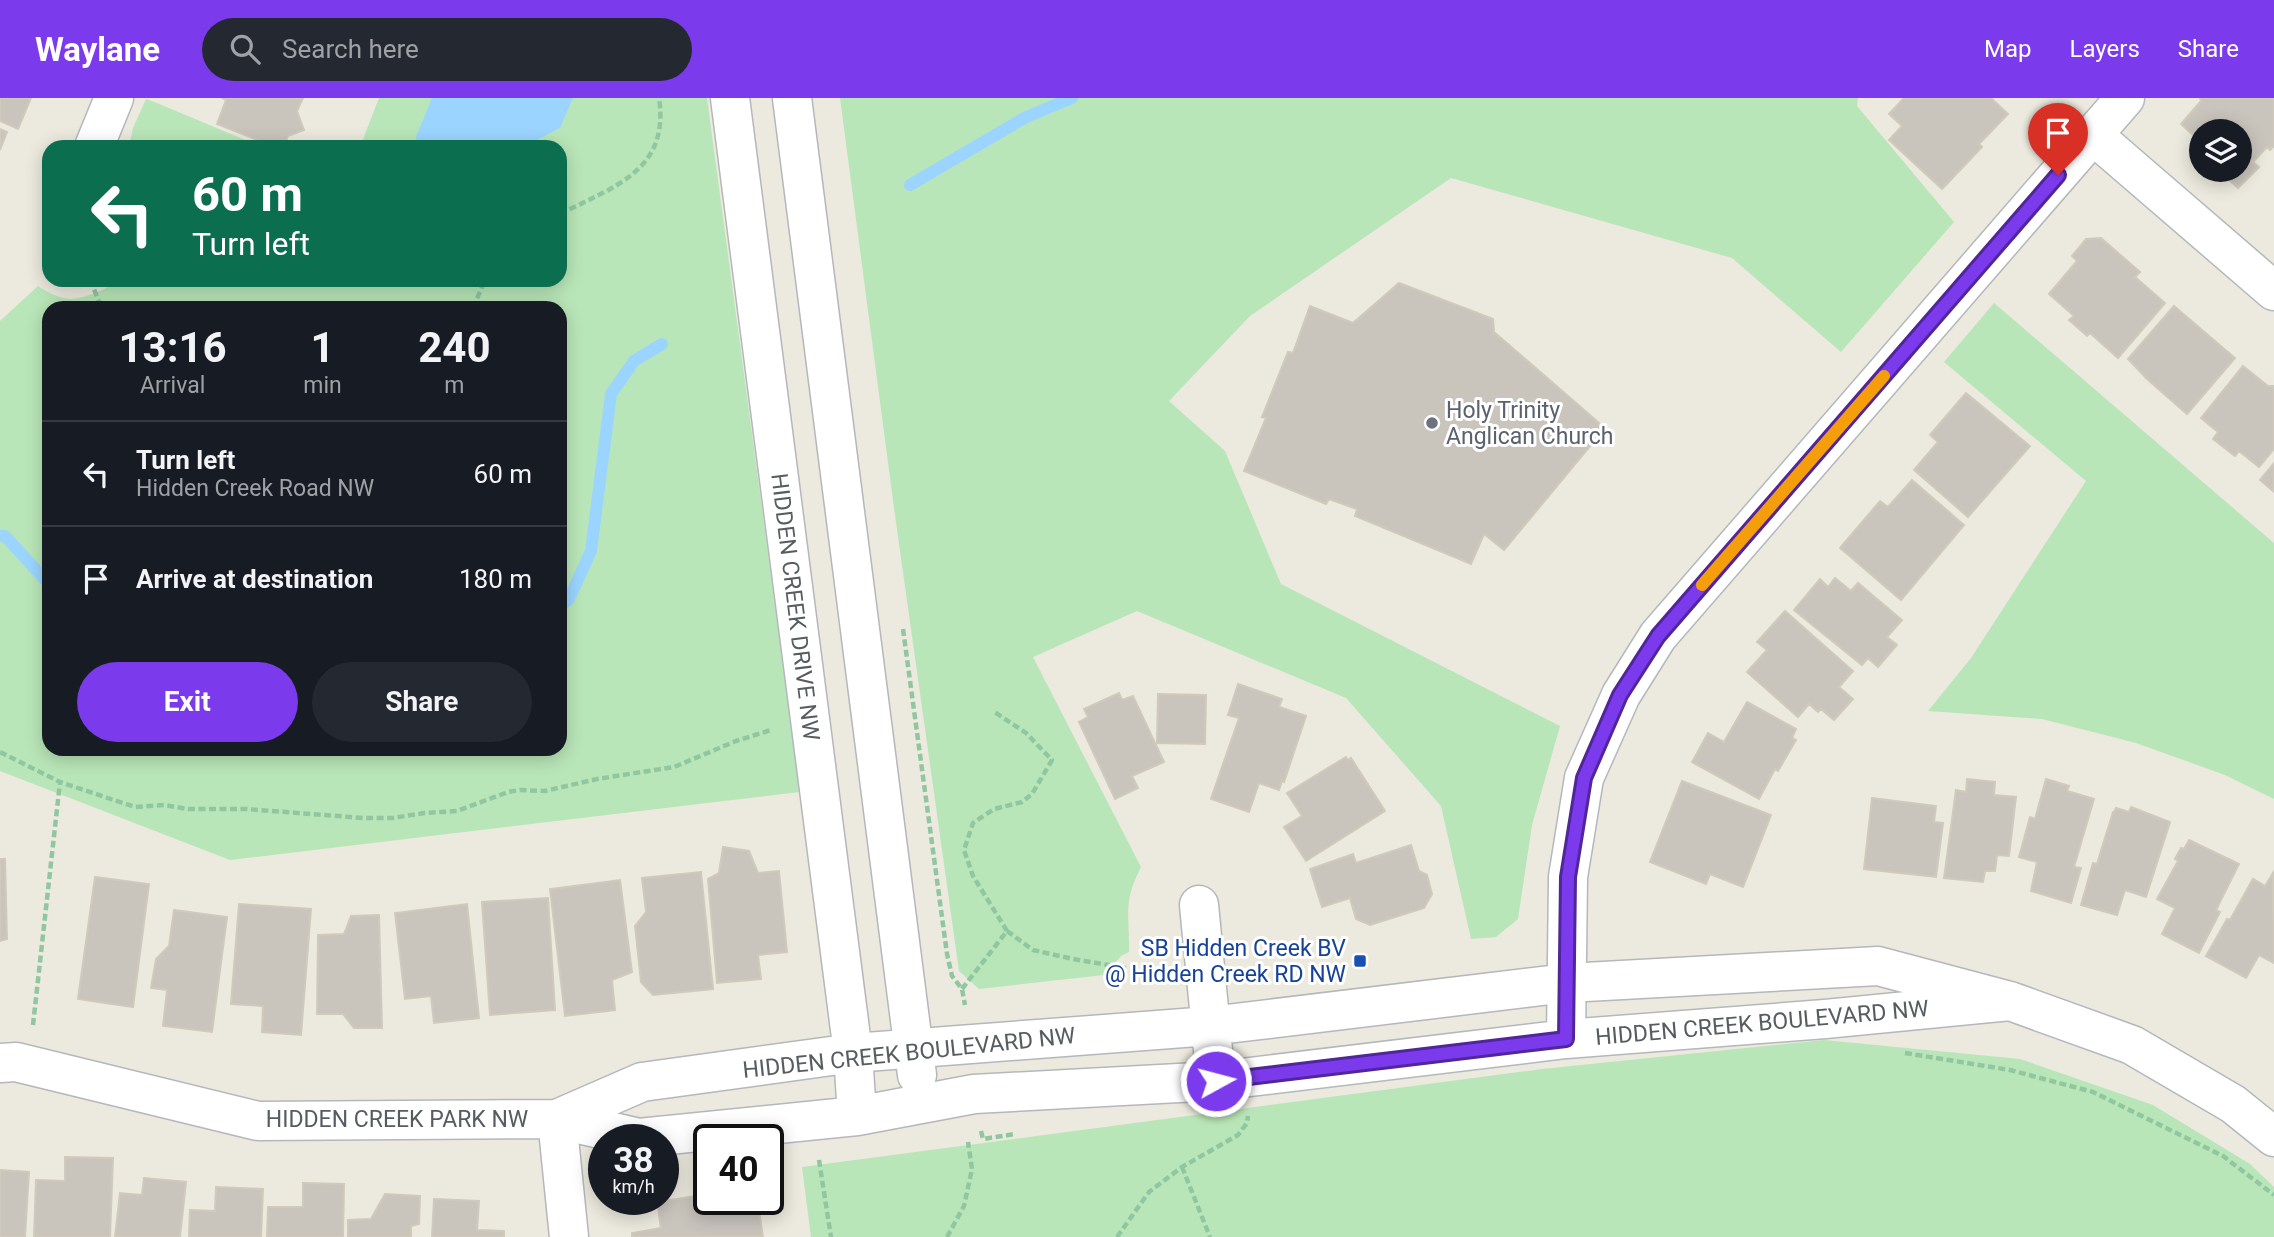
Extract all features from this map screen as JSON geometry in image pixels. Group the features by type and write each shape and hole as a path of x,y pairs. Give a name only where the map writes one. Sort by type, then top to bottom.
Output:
{"street":[{"path":"97,140 114,98"},
{"name":"HIDDEN CREEK DRIVE NW","path":"730,98 853,1053 857,1116"},
{"path":"792,98 920,1103"},
{"path":"1566,1039 1568,877 1584,778 1620,695 1658,636 2125,98"},
{"path":"2093,135 2274,291"},
{"path":"1199,905 1216,1081"},
{"name":"HIDDEN CREEK BOULEVARD NW","path":"557,1119 642,1082 853,1053 1210,1026 1567,984 1878,967 2010,1001 2132,1045 2233,1104 2274,1138"},
{"name":"HIDDEN CREEK BOULEVARD NW","path":"557,1119 639,1138 857,1116 974,1094 1216,1081 1566,1039 1825,1019 2010,1001"},
{"name":"HIDDEN CREEK PARK NW","path":"0,1063 16,1062 258,1121 557,1119 569,1237"}],"path":[{"path":"567,211 621,184 641,168 658,138 659,98"},
{"path":"993,711 1026,733 1052,760 1032,794 1022,802 994,809 973,823 964,850 973,876 1007,931 1033,950 1073,960 1126,968"},
{"path":"0,752 60,782 135,807 164,805 188,809 246,809 393,818 457,811 508,792 545,791 597,779 674,767 736,741 776,729"},
{"path":"32,1033 60,782"},
{"path":"962,989 1007,931"},
{"path":"1892,1052 2010,1070 2093,1092 2222,1156 2274,1195"},
{"path":"1117,1237 1149,1192 1182,1167 1238,1135 1248,1123 1249,1108"},
{"path":"983,1139 1018,1133"},
{"path":"947,1237 964,1206 972,1169 968,1142"},
{"path":"819,1160 831,1237"},
{"path":"1182,1167 1210,1237"}],"green space":[{"path":"379,98 707,98 800,792 230,860 0,771 0,321 38,286 70,299 108,287 567,287 567,140 363,140"},
{"path":"840,98 1858,98 1857,106 1954,222 1841,352 1732,258 1451,178 1250,316 1169,401 1225,451 1281,584 1560,726 1532,825 1518,919 1496,937 1471,939 1441,806 1346,698 1137,611 1033,657 1141,867 1129,900 1129,952 1121,956 1104,975 979,989 959,971"},
{"path":"146,99 245,140 130,140"},
{"path":"1994,303 2274,543 2274,799 2225,775 2136,743 2042,719 1928,711 1971,658 2086,481 1944,362"},
{"path":"1824,1040 2020,1059 2153,1105 2250,1164 2274,1187 2274,1237 811,1237 802,1167 1542,1069"}],"water":[{"path":"432,98 573,98 560,128 537,140 417,140"}],"building":[{"path":"0,98 31,98 18,129 0,121"},
{"path":"222,98 303,98 297,111 304,130 288,136 287,140 257,140 217,124 226,100"},
{"path":"1904,98 1991,98 2008,114 1979,144 1982,147 1942,189 1889,140 1902,126 1889,114"},
{"path":"2200,98 2274,98 2274,146 2270,150 2267,147 2253,162 2259,167 2252,174 2252,119 2189,119 2189,131 2181,124 2201,101"},
{"path":"0,129 7,132 0,150"},
{"path":"2231,182 2244,182 2238,188"},
{"path":"2101,238 2140,272 2135,277 2165,303 2118,358 2090,333 2087,336 2069,320 2074,316 2049,294 2077,261 2072,256 2086,239"},
{"name":"Holy Trinity Anglican Church","path":"1399,283 1493,319 1494,332 1605,428 1504,550 1484,534 1471,564 1355,516 1357,509 1329,499 1326,504 1244,471 1266,418 1262,417 1288,352 1293,353 1310,306 1353,323"},
{"path":"2174,306 2235,358 2187,414 2128,359"},
{"path":"2243,366 2268,386 2274,386 2274,449 2259,467 2239,451 2235,456 2213,439 2218,432 2201,418"},
{"path":"1966,393 2030,446 1968,517 1914,470 1938,442 1930,435"},
{"path":"2274,463 2274,492 2260,480"},
{"path":"1912,480 1964,525 1901,600 1840,548 1880,501 1888,507"},
{"path":"1835,578 1851,591 1858,583 1902,620 1887,637 1897,645 1878,667 1868,658 1862,665 1794,610 1820,579 1828,587"},
{"path":"1785,611 1853,671 1839,687 1853,699 1834,720 1821,709 1818,712 1809,704 1798,717 1747,672 1767,650 1757,642"},
{"path":"1238,684 1282,699 1279,707 1306,716 1284,782 1282,781 1279,790 1259,783 1249,812 1211,799 1239,718 1228,715"},
{"path":"1119,693 1122,700 1133,696 1164,762 1132,776 1138,788 1115,799 1079,722 1088,717 1084,709"},
{"path":"1158,694 1206,695 1205,744 1157,743"},
{"path":"1747,702 1796,729 1792,738 1796,740 1778,771 1775,769 1759,799 1692,762 1708,733 1724,742"},
{"path":"1346,757 1348,760 1351,758 1385,811 1306,861 1284,827 1302,816 1287,793"},
{"path":"1967,779 1995,782 1994,795 2016,797 2009,856 1997,855 1995,871 1985,871 1983,882 1944,878 1956,790 1966,792"},
{"path":"2046,779 2069,786 2067,791 2094,799 2074,867 2081,868 2071,903 2031,891 2037,862 2019,857 2030,817 2035,819"},
{"path":"1682,781 1771,815 1743,887 1710,874 1706,884 1650,862"},
{"path":"1872,798 1936,806 1934,822 1943,823 1936,877 1864,869"},
{"path":"2131,807 2170,822 2146,897 2125,890 2117,915 2081,905 2093,863 2097,864 2113,812 2116,808 2129,812"},
{"path":"2189,840 2239,864 2216,910 2220,912 2199,953 2162,934 2175,908 2157,899 2178,861 2175,859"},
{"path":"1411,845 1419,871 1427,875 1432,894 1424,908 1370,925 1356,919 1350,898 1322,907 1310,869 1353,854 1356,863"},
{"path":"723,847 749,851 758,873 779,871 787,952 758,955 761,979 717,983 708,879 719,873"},
{"path":"0,859 5,859 7,939 0,941"},
{"path":"701,872 713,989 653,995 641,982 635,926 646,912 642,878"},
{"path":"2273,873 2274,963 2259,955 2246,978 2206,956 2253,879 2265,886"},
{"path":"95,877 149,884 133,1007 78,999"},
{"path":"620,880 632,972 612,980 615,1010 565,1016 550,889"},
{"path":"548,898 555,1010 490,1015 482,902"},
{"path":"239,904 311,909 301,1035 262,1032 263,1006 231,1004"},
{"path":"467,904 479,1018 434,1023 431,996 405,999 395,913"},
{"path":"174,910 227,917 212,1032 163,1026 167,990 151,988 156,959 169,946"},
{"path":"379,915 382,1028 354,1028 343,1014 317,1014 318,935 344,934 351,916"},
{"path":"65,1157 113,1158 110,1237 34,1237 36,1180 65,1181"},
{"path":"0,1170 29,1172 25,1237 0,1237"},
{"path":"144,1178 186,1182 180,1237 115,1237 120,1193 142,1195"},
{"path":"303,1183 344,1184 343,1237 267,1237 268,1207 303,1207"},
{"path":"216,1187 263,1189 261,1237 189,1237 190,1210 215,1211"},
{"path":"385,1194 420,1196 419,1224 411,1226 411,1237 348,1237 348,1220 371,1219"},
{"path":"693,1196 693,1215 760,1215 763,1237 632,1237 632,1233 661,1228 659,1215 679,1215 679,1199"},
{"path":"434,1199 479,1201 477,1230 504,1231 504,1237 432,1237"}],"waterway":[{"path":"910,185 1026,117 1072,98"},
{"path":"567,601 591,551 611,394 634,361 662,344"},
{"path":"0,536 5,536 42,576"}],"slow traffic":[{"path":"1702,585 1884,376"}],"place":[{"name":"Holy Trinity Anglican Church","path":"1432,423"},
{"name":"SB Hidden Creek BV @ Hidden Creek RD NW","path":"1360,961"}],"route":[{"path":"1216,1081 1566,1039 1568,877 1584,778 1620,695 1658,636 2058,175"}]}
